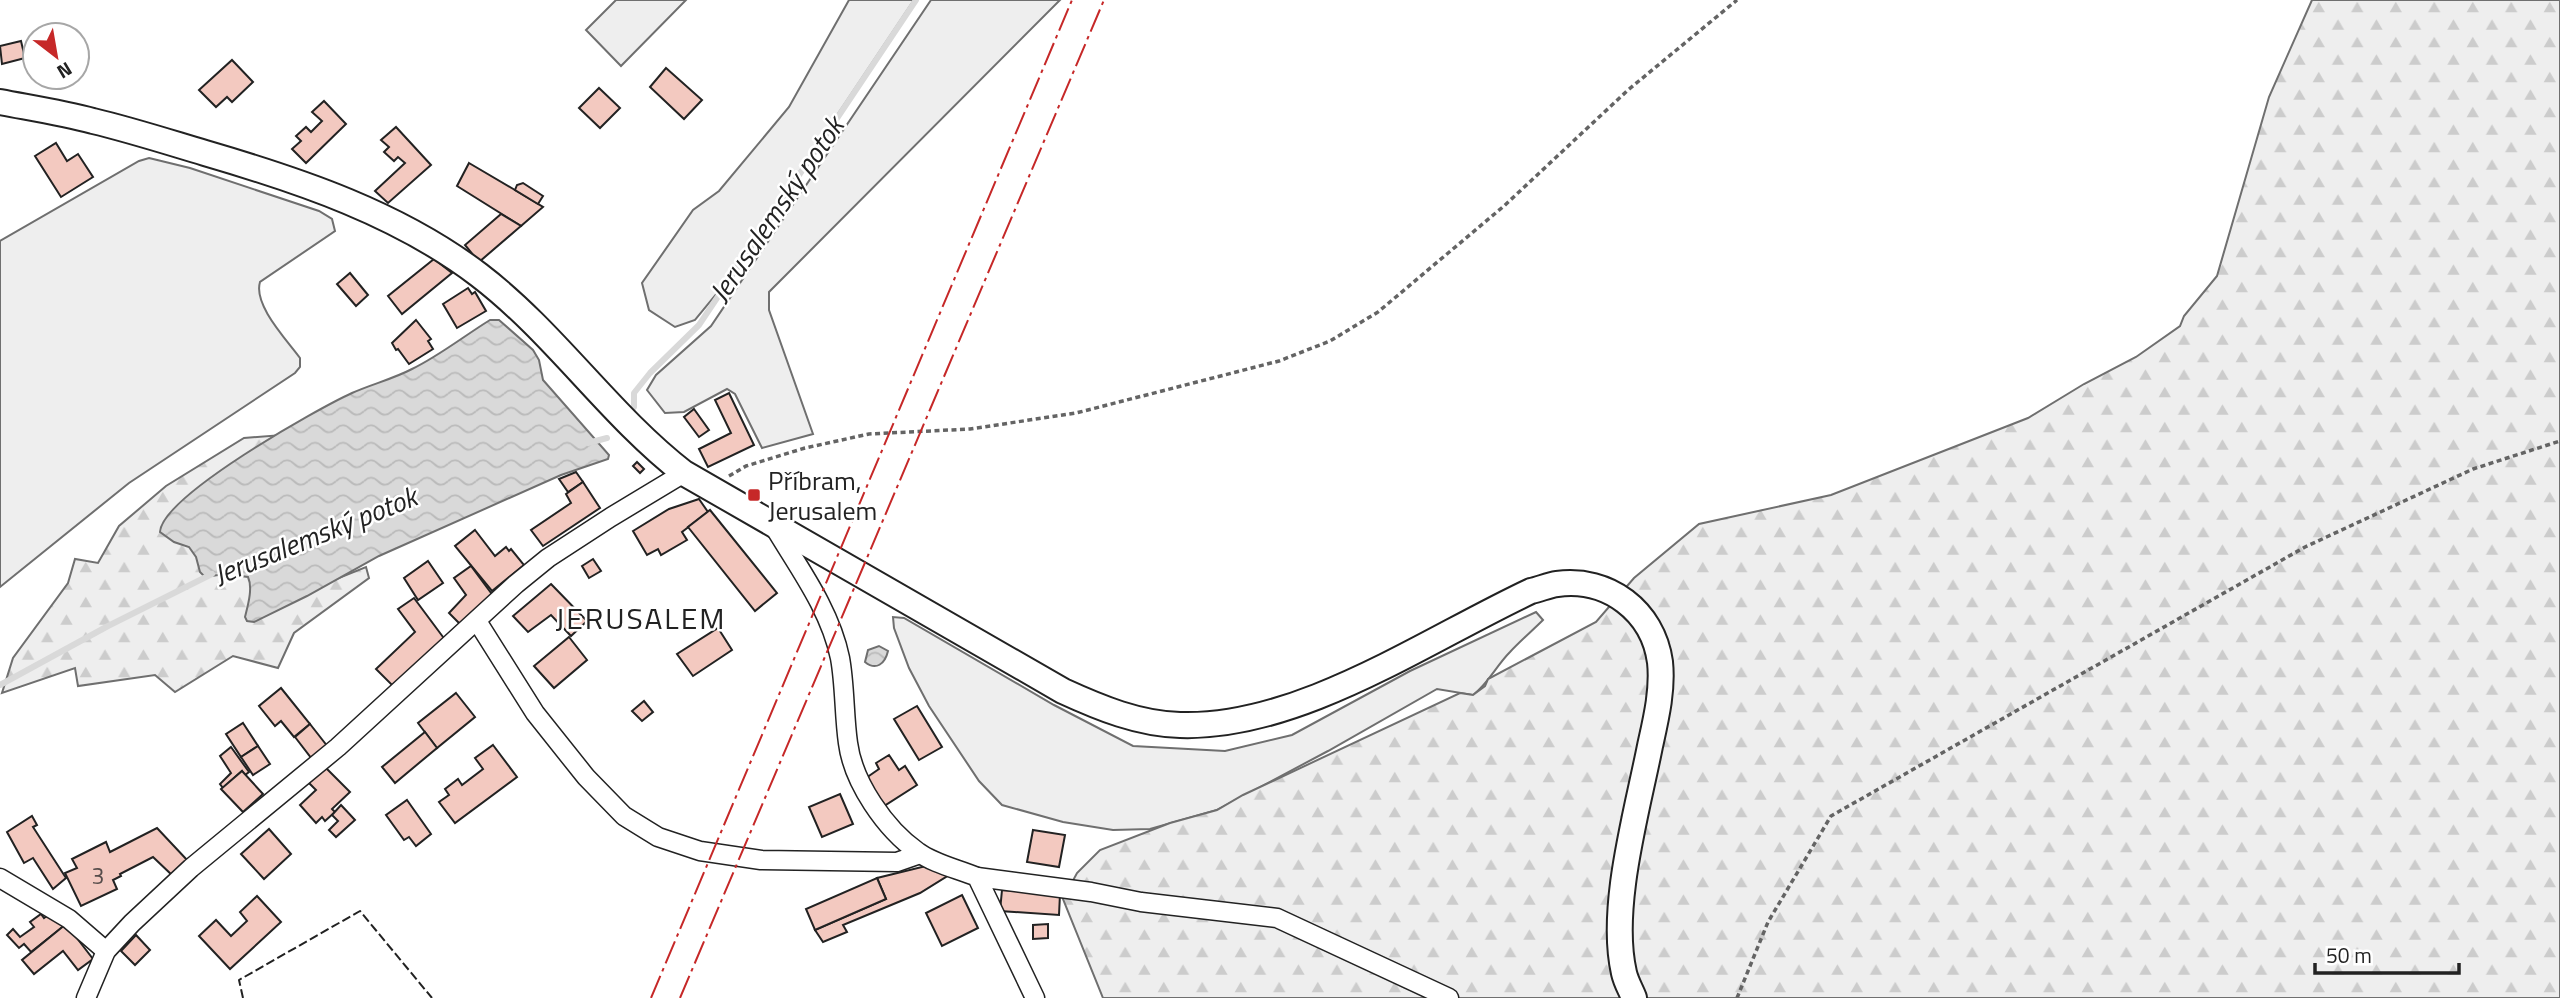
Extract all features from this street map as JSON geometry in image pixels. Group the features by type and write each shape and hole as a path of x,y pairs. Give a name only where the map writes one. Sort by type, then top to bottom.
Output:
{"street":[{"path":"0,102 94,121 278,174 389,220 447,252 481,276 578,368 638,435 684,473 1063,691 1100,708 1138,719 1178,725 1218,725 1240,721 1285,709 1358,678 1531,591 1557,584 1579,584 1615,593 1640,613 1656,644 1660,663 1659,700 1631,840 1620,935 1624,974 1634,998"},
{"path":"86,998 106,951 131,923 191,868 338,747 548,558 684,473"},
{"path":"773,526 821,605 831,627 840,658 848,745 855,771 866,793 883,816 905,842 920,854 977,877 1091,892 1141,902 1277,918 1449,998"},
{"path":"477,621 536,713 586,777 624,816 658,837 700,851 761,860 897,862 920,854"},
{"path":"977,877 1035,998"},
{"path":"0,878 69,919 106,951"}],"path":[{"path":"710,490 725,477 746,467 805,448 869,434 970,429 1076,413 1279,361 1330,341 1378,312 1504,206 1628,90 1737,0"},
{"path":"1737,998 1768,922 1831,816 2305,547 2473,468 2560,440"}],"green space":[{"path":"616,0 686,0 621,66 586,30"},
{"path":"849,0 914,0 723,286 695,320 675,327 649,310 642,283 693,210 719,191 789,107"},
{"path":"931,0 1060,0 769,292 769,310 813,434 762,448 735,394 727,389 684,412 665,413 647,390 656,375 711,326"},
{"path":"2312,0 2560,0 2560,998 1103,998 1063,899 1077,873 1100,850 1170,823 1217,810 1243,795 1460,693 1473,695 1485,686 1488,679 1596,622 1634,578 1699,524 1831,495 2028,418 2136,357 2180,326 2184,316 2217,276 2269,97"},
{"path":"149,158 190,168 319,211 332,219 335,231 260,282 261,301 300,358 300,367 295,373 129,483 0,587 0,241 139,161"},
{"path":"282,435 289,598 366,567 369,578 294,633 278,668 233,656 175,692 155,675 78,686 75,668 2,693 13,658 68,583 75,559 98,563 119,526 166,486 244,438"},
{"path":"1536,612 1543,620 1510,652 1473,695 1437,689 1217,810 1150,829 1113,830 1063,822 1002,805 979,781 929,706 909,668 894,628 893,617 904,618 1054,705 1133,746 1225,751 1292,735 1410,671"}],"water":[{"path":"490,320 499,320 533,350 539,360 543,380 609,455 608,459 561,475 379,556 254,622 247,621 245,617 250,591 248,577 225,574 205,577 189,547 174,542 160,532 167,516 186,497 244,455 334,402 422,364"},
{"path":"879,646 888,651 885,659 880,665 869,665 865,662 868,650"}],"building":[{"path":"21,41 21,59 2,64 0,46"},
{"path":"232,60 253,82 232,102 227,97 216,107 199,90"},
{"path":"666,68 702,100 684,119 650,87"},
{"path":"599,88 620,108 600,128 579,108"},
{"path":"324,101 346,124 306,163 292,149 301,141 296,136 306,127 311,132 322,121 312,112"},
{"path":"396,127 431,165 388,203 375,191 405,163 398,157 394,161 384,152 389,147 381,140"},
{"path":"56,143 67,161 78,154 93,177 61,197 35,156"},
{"path":"469,163 543,207 521,226 457,186"},
{"path":"523,183 543,196 538,204 515,190 517,185"},
{"path":"501,214 521,226 479,262 465,245"},
{"path":"434,259 452,273 402,314 388,296"},
{"path":"350,273 368,295 356,306 337,284"},
{"path":"468,288 472,294 475,292 486,311 457,328 443,304"},
{"path":"416,320 431,339 428,341 433,349 409,364 392,343"},
{"path":"729,393 754,445 708,467 699,449 731,433 715,400"},
{"path":"694,409 709,430 699,437 684,417"},
{"path":"637,462 644,469 640,473 633,466"},
{"path":"576,472 583,482 568,492 559,479"},
{"path":"583,482 600,508 543,546 531,530 571,503 566,494"},
{"path":"699,499 708,512 682,532 687,540 661,555 658,549 647,555 633,531 669,509"},
{"path":"710,510 777,593 755,611 688,527"},
{"path":"475,530 495,556 506,547 509,551 511,549 524,565 492,591 455,546"},
{"path":"593,559 601,571 589,578 582,566"},
{"path":"428,561 443,583 418,600 404,578"},
{"path":"471,566 494,597 462,626 449,613 466,595 454,578"},
{"path":"551,584 587,621 571,636 551,615 528,632 513,616"},
{"path":"414,598 446,641 393,686 376,669 415,632 398,609"},
{"path":"718,628 732,650 693,676 677,654"},
{"path":"569,637 587,660 554,688 534,666"},
{"path":"281,688 310,724 294,737 281,721 275,726 259,706"},
{"path":"456,693 475,717 437,748 418,723"},
{"path":"644,701 653,712 642,721 632,711"},
{"path":"917,706 942,747 919,760 894,719"},
{"path":"243,723 258,746 241,757 226,734"},
{"path":"310,724 328,747 312,759 295,737"},
{"path":"425,732 437,748 395,783 382,767"},
{"path":"493,745 517,777 455,823 439,802 449,795 445,789 458,779 462,785 483,769 475,758"},
{"path":"258,746 270,764 253,775 241,757"},
{"path":"231,747 249,772 245,775 242,771 223,788 220,784 231,773 220,756"},
{"path":"889,755 899,770 905,766 917,785 884,806 866,778 879,769 876,763"},
{"path":"324,766 350,792 332,809 335,812 325,821 322,817 316,823 300,805 316,790 306,780"},
{"path":"242,771 263,794 243,812 221,789"},
{"path":"840,794 853,824 822,837 809,807"},
{"path":"407,800 431,834 416,846 409,837 404,840 386,815"},
{"path":"341,805 355,820 336,837 329,830 338,821 332,815"},
{"path":"32,816 37,825 33,827 66,878 53,889 33,858 24,863 7,832"},
{"path":"157,828 188,861 173,876 153,857 113,880 117,889 81,906 65,873 77,868 72,859 106,842 110,852"},
{"path":"269,829 291,854 264,879 241,854"},
{"path":"1033,830 1065,835 1059,867 1027,862"},
{"path":"930,865 949,875 920,893 843,925 847,932 823,942 815,930 886,899 877,878"},
{"path":"877,878 886,899 815,930 806,909"},
{"path":"1002,890 1060,894 1059,915 1000,911"},
{"path":"962,895 978,928 942,946 926,913"},
{"path":"257,896 281,922 230,969 199,936 216,920 231,936 247,921 240,912"},
{"path":"52,912 64,926 31,952 24,944 19,948 7,935 13,929 20,937 34,927 30,922 41,914 44,918"},
{"path":"66,924 93,959 78,970 63,951 34,974 22,960"},
{"path":"1048,924 1048,938 1033,939 1033,925"},
{"path":"136,935 150,950 135,965 121,951"}],"waterway":[{"name":"Jerusalemský potok","path":"631,411 634,407 634,393 650,373 699,325 916,0"},
{"name":"Jerusalemský potok","path":"588,443 607,438"},
{"name":"Jerusalemský potok","path":"0,685 108,626 212,574"}],"fence":[{"path":"243,998 239,980 360,911 432,998"}],"power":[{"path":"651,998 1072,0"},
{"path":"680,998 1104,0"}],"place":[{"name":"Příbram, Jerusalem","path":"754,495"}],"district":[{"name":"JERUSALEM","path":"641,618"}]}
